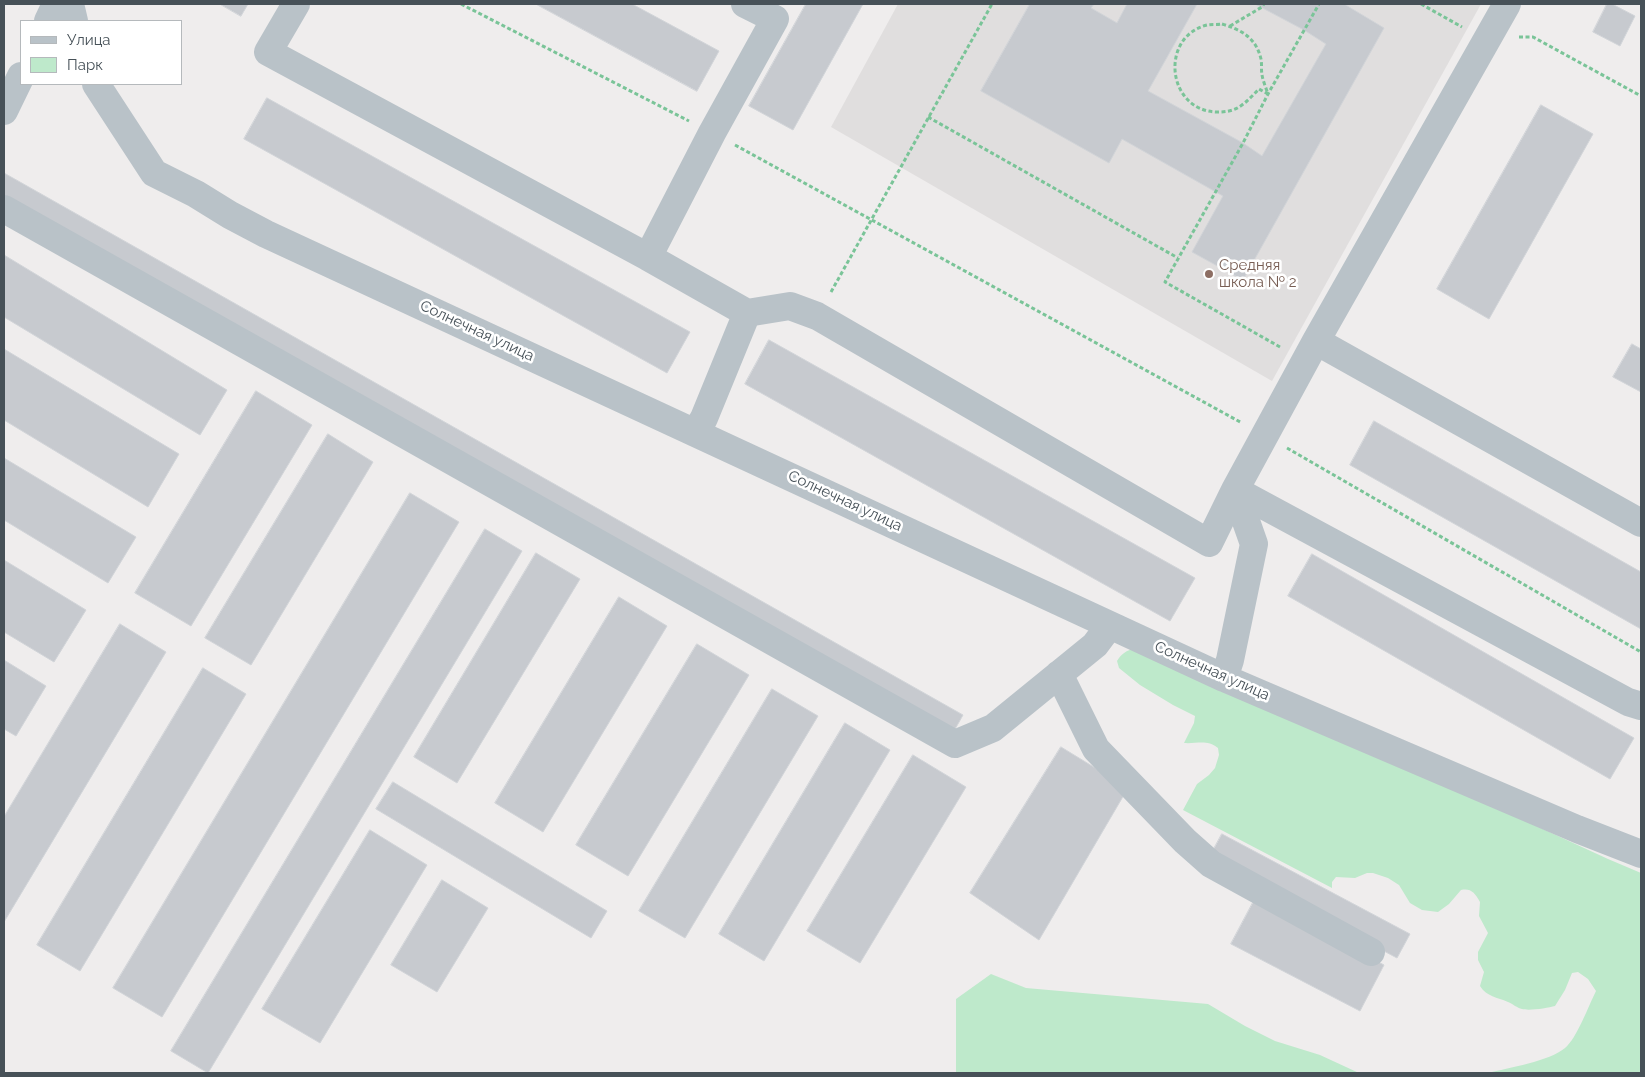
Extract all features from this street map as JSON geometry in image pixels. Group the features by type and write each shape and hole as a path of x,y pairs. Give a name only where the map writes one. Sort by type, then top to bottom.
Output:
{"street":[{"path":"48,20 56,4"},
{"path":"70,4 74,20"},
{"path":"296,4 268,52 648,257 747,313 790,306 817,316 1209,543 1235,490 1316,341 1507,4"},
{"path":"648,257 712,132 779,11 745,4"},
{"path":"4,112 20,78"},
{"name":"Солнечная улица","path":"97,85 154,173 196,194 266,234 1224,678 1577,829 1641,854"},
{"path":"4,209 955,744 993,728 1096,645 1110,625"},
{"path":"696,432 704,418 747,313"},
{"path":"1316,341 1641,523"},
{"path":"1224,678 1230,660 1254,544 1235,490"},
{"path":"1235,490 1628,702 1641,706"},
{"path":"1059,674 1096,749 1185,841 1211,864 1371,952"}],"path":[{"path":"461,4 712,132 872,219 1265,435 1641,652"},
{"path":"817,316 992,4"},
{"path":"1229,26 1264,4"},
{"path":"1280,347 1165,282 1319,4"},
{"path":"1421,4 1488,38 1533,37 1641,96"},
{"path":"1222,24 1237,28 1249,36 1257,47 1262,61 1262,75 1268,94 1259,89 1238,108 1225,112 1210,112 1197,107 1185,97 1177,84 1174,70 1176,55 1183,42 1194,31 1207,25 1222,24"},
{"path":"928,116 1178,258"}],"shaded area":[{"name":"Средняя школа № 2","path":"898,4 1481,4 1272,381 831,127"}],"green space":[{"path":"1135,648 1156,651 1641,873 1641,1073 1488,1073 1549,1057 1565,1048 1578,1030 1596,991 1588,979 1578,972 1572,973 1565,990 1555,1006 1525,1010 1518,1008 1489,995 1480,986 1484,972 1478,960 1478,952 1488,933 1479,916 1480,902 1472,892 1461,890 1449,904 1438,912 1422,910 1410,903 1399,885 1388,878 1373,873 1367,873 1355,878 1336,877 1332,882 1332,888 1183,810 1197,784 1215,768 1219,755 1218,748 1206,743 1184,743 1194,723 1195,716 1140,685 1119,668 1117,661 1119,658 1124,653"},
{"path":"991,974 1026,988 1208,1004 1275,1041 1320,1055 1359,1073 956,1073 956,999"}],"building":[{"path":"220,4 248,4 241,16"},
{"path":"536,4 632,4 719,51 697,91"},
{"path":"806,4 863,4 793,130 749,106"},
{"path":"1030,4 1094,4 1091,8 1117,23 1127,4 1197,4 1148,91 1243,143 1262,156 1326,44 1255,4 1344,4 1384,28 1243,280 1192,252 1223,196 1122,139 1109,163 981,91"},
{"path":"1607,4 1612,4 1635,16 1620,46 1593,32"},
{"path":"267,98 690,332 667,373 244,139"},
{"path":"1541,105 1593,134 1489,319 1437,289"},
{"path":"4,173 963,715 950,738 4,203"},
{"path":"4,255 227,390 200,435 4,317"},
{"path":"769,340 1195,578 1170,621 745,384"},
{"path":"1632,344 1641,349 1641,392 1613,377"},
{"path":"4,349 179,454 148,507 4,420"},
{"path":"256,391 312,425 191,626 135,593"},
{"path":"1374,421 1641,572 1641,629 1350,465"},
{"path":"328,434 373,462 251,665 205,638"},
{"path":"4,458 136,537 108,583 4,520"},
{"path":"410,493 459,522 162,1017 113,988"},
{"path":"485,529 522,551 208,1073 171,1051"},
{"path":"536,553 580,579 457,783 414,757"},
{"path":"1312,554 1634,738 1610,779 1288,596"},
{"path":"4,560 86,610 54,662 4,632"},
{"path":"619,597 667,626 543,832 495,803"},
{"path":"120,624 166,652 4,922 4,817"},
{"path":"697,644 749,675 628,876 576,845"},
{"path":"4,660 46,686 16,736 4,729"},
{"path":"203,668 246,694 80,971 37,945"},
{"path":"772,689 818,716 685,938 639,911"},
{"path":"845,723 890,750 764,961 719,934"},
{"path":"1061,747 1128,788 1039,940 970,893"},
{"path":"913,755 966,787 860,963 807,931"},
{"path":"393,782 607,911 591,938 376,809"},
{"path":"370,830 427,865 320,1043 262,1009"},
{"path":"1222,834 1410,934 1397,958 1209,858"},
{"path":"442,880 488,908 437,992 391,965"},
{"path":"1256,897 1384,965 1360,1011 1231,944"}],"place":[{"name":"Средняя школа № 2","path":"1209,274"}]}
